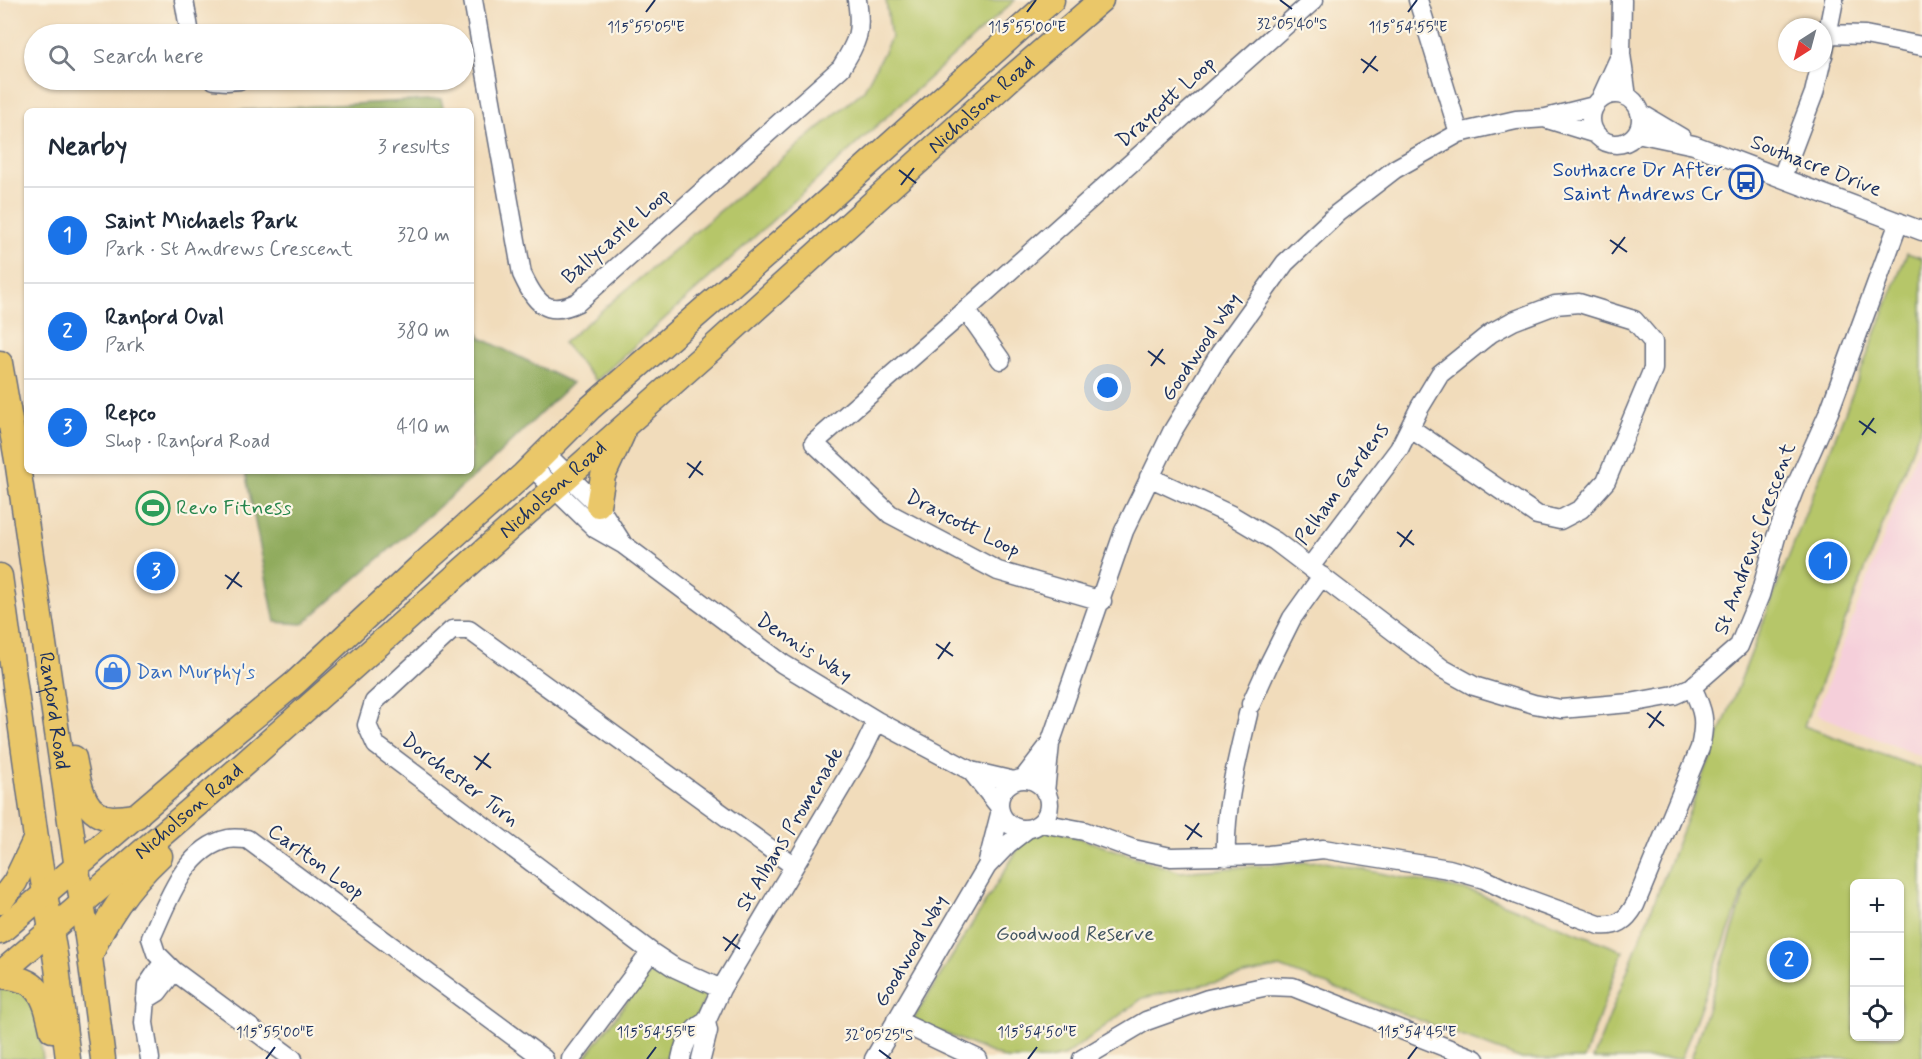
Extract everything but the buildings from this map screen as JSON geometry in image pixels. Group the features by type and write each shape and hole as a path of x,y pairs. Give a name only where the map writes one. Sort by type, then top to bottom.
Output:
{"main road":[{"name":"Nicholson Road","path":"0,932 295,683 538,459 590,408 796,229 1052,0"},
{"name":"Nicholson Road","path":"0,975 244,764 1101,0"},
{"name":"Ranford Road","path":"0,363 17,460 103,1059"},
{"path":"598,505 606,467 629,423"},
{"name":"Ranford Road","path":"0,576 68,1059"},
{"path":"43,650 58,681 84,798 100,815 111,818 137,816"},
{"path":"90,957 98,935 142,872 221,801 244,764"},
{"path":"0,902 20,873 36,838"},
{"path":"0,975 32,983 40,990 49,1017 56,1059"}],"street":[{"path":"184,0 188,24"},
{"name":"Ballycastle Loop","path":"472,24 473,0"},
{"name":"Ballycastle Loop","path":"474,54 522,274 529,290 539,302 552,309 565,309 578,302 841,68 856,43 860,18 856,0"},
{"name":"Draycott Loop","path":"1102,601 998,571 890,514 814,442 1314,0"},
{"path":"1418,0 1459,133"},
{"path":"1622,0 1621,54 1628,97"},
{"path":"1831,18 1834,0"},
{"path":"1832,34 1865,35 1922,45"},
{"path":"1597,103 1608,96 1619,94 1628,97 1640,113 1637,133 1630,140 1617,144 1608,143 1596,134 1592,127 1591,117 1597,103 1621,54"},
{"path":"1782,177 1814,93 1819,72"},
{"name":"Goodwood Way","path":"874,1059 987,866 1008,844 1046,816 1050,744 1102,601 1124,531 1172,432 1220,353 1285,263 1338,213 1395,169 1459,133 1516,120 1546,118 1597,103"},
{"name":"Southacre Drive","path":"1640,113 1694,145"},
{"name":"Goodwood Way","path":"1546,118 1596,134"},
{"name":"Southacre Drive","path":"1637,133 1694,145 1922,231"},
{"name":"St Andrews Crescent","path":"1149,477 1231,515 1275,541 1443,669 1474,686 1534,704 1562,709 1630,703 1674,695 1692,687 1739,646 1760,595 1794,490 1829,412 1899,222"},
{"name":"Pelham Gardens","path":"1226,857 1225,836 1228,805 1250,709 1269,664 1316,572 1399,449 1420,407 1440,374 1491,333 1513,321 1555,304 1579,303 1635,320 1653,342 1653,369 1606,481 1581,509 1560,520 1537,515 1410,428"},
{"path":"966,310 1000,360"},
{"name":"Dennis Way","path":"538,459 561,483 597,529 624,545 783,664 877,721 971,771 1018,780"},
{"name":"Dennis Way","path":"561,483 598,505 624,545"},
{"name":"Dorchester Turn","path":"721,989 675,968 651,952 376,745 367,725 374,702 452,630 469,630 794,866"},
{"path":"999,810 1007,823 1015,828 1034,826 1084,831 1133,849 1171,857 1269,855 1323,849 1449,869 1484,879 1517,895 1599,926 1610,926 1621,923 1629,916 1635,905 1700,748 1705,724 1701,706 1692,687"},
{"name":"St Albans Promenade","path":"700,1059 708,1031 706,1022 721,989 861,754 877,721"},
{"name":"Goodwood Way","path":"987,866 1002,792 1018,780 1050,744"},
{"name":"Dennis Way","path":"971,771 999,810"},
{"path":"1018,780 1036,782 1047,796 1084,831"},
{"name":"Carlton Loop","path":"293,1059 169,966 156,953 151,938 182,873 206,849 228,839 247,839 544,1059"},
{"path":"571,1059 651,952"},
{"path":"150,1059 144,1023 147,986 169,966"},
{"path":"1082,1059 1106,1053 1146,1021 1208,999 1268,986 1293,987 1475,1059"},
{"path":"896,1020 978,1059"},
{"name":"St Albans Promenade","path":"681,1059 690,1036 697,1026 706,1022"}],"shaded area":[{"path":"1919,445 1922,446 1922,757 1816,714"}],"green space":[{"path":"886,0 1015,0 596,381 563,343 864,90 891,38"},
{"path":"441,99 443,108 281,108"},
{"path":"1907,253 1922,258 1922,424 1804,726 1922,769 1922,1059 1691,1059 1757,855 1681,1059 1593,1059"},
{"path":"474,325 481,338 572,383 493,460 303,624 275,622 246,474 474,474"},
{"name":"Goodwood Reserve","path":"1034,823 1180,872 1320,861 1474,892 1623,951 1584,1059 1522,1059 1280,967 1143,998 1066,1055 1048,1059 1006,1059 913,1020"},
{"path":"654,966 708,992 697,1016 677,1038 671,1059 584,1059"},
{"path":"19,986 34,993 43,1059 0,1059 0,990"}],"place":[{"name":"Southacre Dr After Saint Andrews Cr","path":"1746,182"},
{"name":"Revo Fitness","path":"153,508"},
{"name":"Saint Michaels Park","path":"1828,561"},
{"name":"Repco","path":"156,571"},
{"name":"Dan Murphy's","path":"113,672"},
{"name":"Ranford Oval","path":"1789,960"}]}
